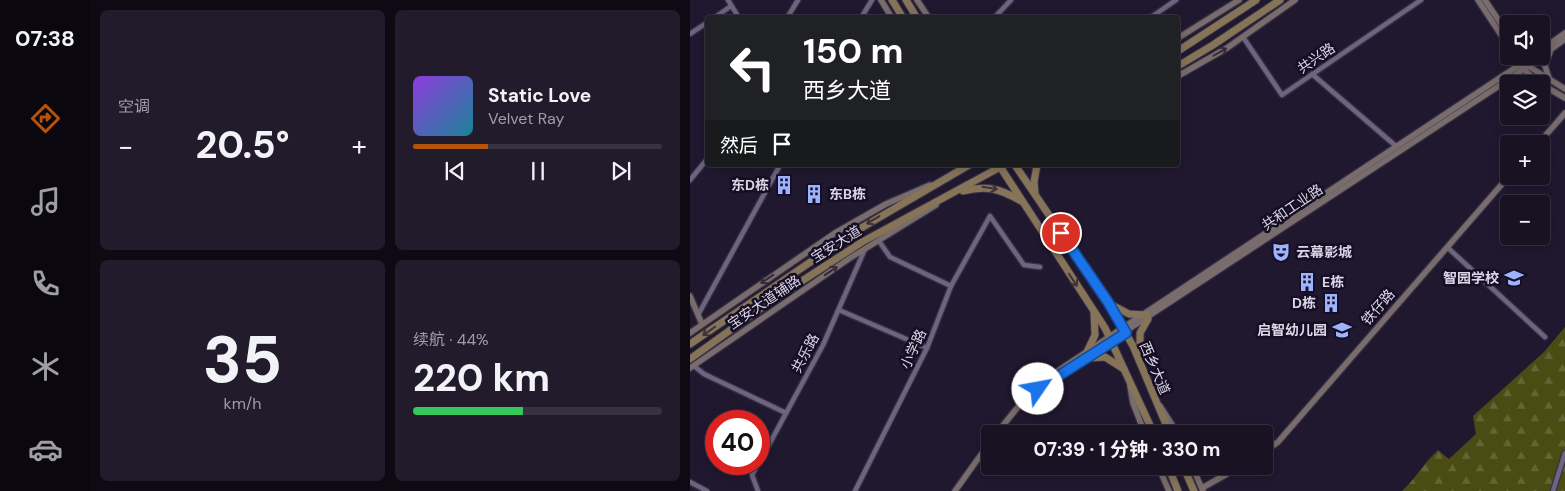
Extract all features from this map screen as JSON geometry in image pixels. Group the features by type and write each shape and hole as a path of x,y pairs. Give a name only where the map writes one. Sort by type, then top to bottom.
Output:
{"main road":[{"path":"892,0 901,15"},
{"path":"906,0 915,15"},
{"path":"1180,50 1256,0"},
{"path":"1180,65 1280,0"},
{"path":"946,178 956,167"},
{"name":"宝安大道","path":"690,344 835,244 965,167"},
{"name":"宝安大道","path":"691,364 768,303 846,252 885,228 999,167"},
{"name":"西乡大道","path":"1002,167 1111,340 1150,425"},
{"name":"西乡大道","path":"1016,167 1108,302 1125,331 1166,425"},
{"path":"1035,196 1034,182 1037,167"},
{"path":"953,193 986,186 1004,191 1024,202"},
{"path":"1108,302 1129,314 1147,317 1140,334 1142,367"},
{"path":"1092,309 1095,320 1095,335 1087,356 1104,357 1127,372"},
{"path":"1172,475 1178,491"},
{"path":"1187,475 1194,491"}],"street":[{"path":"728,0 738,15"},
{"path":"789,15 798,0"},
{"path":"863,15 872,0"},
{"path":"881,0 890,15"},
{"path":"917,0 927,15"},
{"path":"997,15 1010,0"},
{"path":"1154,15 1176,0"},
{"path":"1180,37 1239,0"},
{"path":"1180,75 1243,37 1295,0"},
{"name":"共兴路","path":"1243,37 1282,95 1421,0"},
{"path":"1478,0 1500,33"},
{"path":"1485,0 1500,22"},
{"path":"718,15 732,6"},
{"path":"690,34 705,24"},
{"path":"1550,44 1565,33"},
{"name":"共和工业路","path":"1551,50 1565,39"},
{"path":"1551,50 1545,66 1552,82"},
{"name":"共和工业路","path":"1147,317 1522,65"},
{"name":"共和工业路","path":"1004,425 1031,393 1523,65"},
{"path":"1525,65 1533,75"},
{"path":"1526,65 1565,89"},
{"path":"1312,74 1398,147"},
{"path":"1550,89 1565,98"},
{"path":"1546,135 1565,113"},
{"path":"690,180 705,162"},
{"path":"698,315 779,167"},
{"name":"宝安大道辅路","path":"690,333 835,233 886,204 946,178"},
{"name":"铁仔路","path":"1273,445 1501,185"},
{"name":"宝安大道辅路","path":"691,364 953,193"},
{"name":"小学路","path":"855,491 927,348 951,286 990,216 1024,265 1040,267"},
{"path":"879,241 890,257 951,286"},
{"path":"1447,246 1545,337"},
{"name":"共乐路","path":"770,443 839,310 865,250"},
{"path":"690,296 702,324"},
{"path":"839,310 927,348"},
{"path":"691,364 704,374 786,413"},
{"path":"1127,372 1133,403 1142,425"},
{"path":"1156,401 1172,425"},
{"path":"1553,491 1565,453"},
{"path":"954,491 981,454"},
{"name":"共乐路","path":"753,475 758,491"},
{"path":"1162,475 1169,491"},
{"path":"1196,475 1202,490 1226,475"},
{"path":"690,482 707,491"}],"green space":[{"path":"1565,327 1565,491 1402,491 1438,450 1449,459 1476,434 1473,416 1544,352"}],"place":[{"name":"东D栋","path":"784,185"},
{"name":"东B栋","path":"814,194"},
{"name":"云幕影城","path":"1281,252"},
{"name":"智园学校","path":"1514,278"},
{"name":"E栋","path":"1307,282"},
{"name":"D栋","path":"1331,303"},
{"name":"启智幼儿园","path":"1342,330"}],"route":[{"path":"1038,389 1126,333 1108,302 1061,233"}]}
